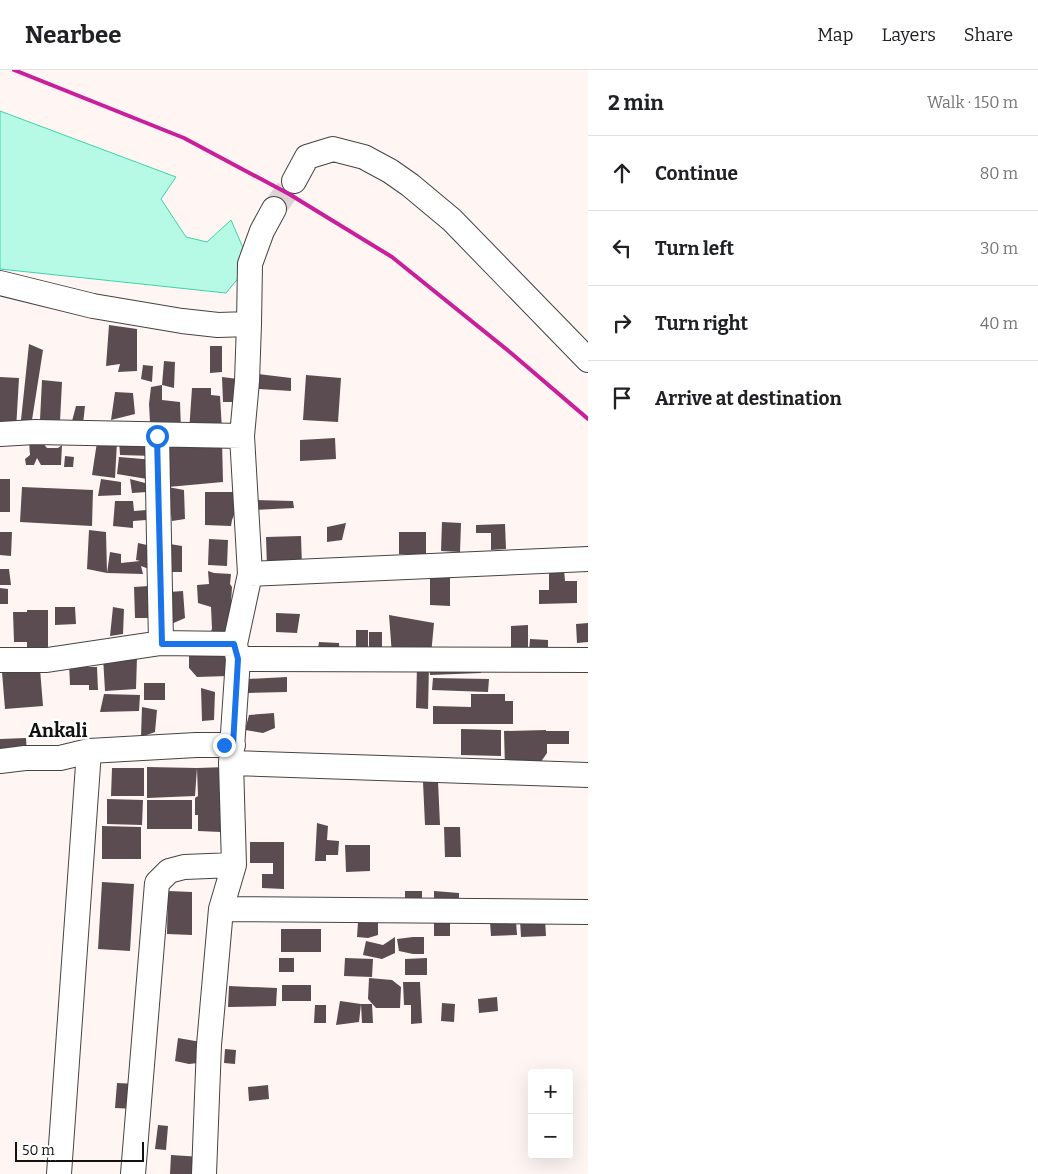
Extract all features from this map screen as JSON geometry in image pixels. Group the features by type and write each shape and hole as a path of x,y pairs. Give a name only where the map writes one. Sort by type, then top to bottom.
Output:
{"street":[{"path":"294,182 307,157 333,149 364,157 390,171 452,220 588,360"},
{"path":"204,1174 208,1045 221,909 234,865 232,754 236,652 250,574 242,436 247,381 250,264 262,231 274,209"},
{"path":"0,283 93,306 182,321 218,325 249,324"},
{"path":"0,434 35,432 157,436 242,436"},
{"path":"157,436 162,644"},
{"path":"250,574 588,559"},
{"path":"0,660 47,660 162,644 236,652 588,660"},
{"path":"0,761 25,758 60,758 89,751 196,745 232,754 588,775"},
{"path":"59,1174 89,751"},
{"path":"133,1174 157,884 169,871 184,867 234,865"},
{"path":"221,909 588,912"}],"shaded area":[{"path":"0,111 176,177 161,199 186,237 207,242 231,220 250,264 226,293 0,269"}],"building":[{"path":"109,325 137,329 137,371 118,372 120,364 106,366"},
{"path":"29,344 43,350 32,420 21,420"},
{"path":"210,346 222,346 222,372 210,373"},
{"path":"164,361 175,362 174,388 162,385"},
{"path":"143,365 153,366 152,382 141,379"},
{"path":"258,374 291,378 291,391 259,389"},
{"path":"306,375 341,378 338,422 303,420"},
{"path":"0,377 19,378 16,430 0,429"},
{"path":"222,377 238,379 236,402 223,402"},
{"path":"42,380 62,382 60,422 40,420"},
{"path":"162,385 162,400 180,402 181,431 159,432 160,422 150,422 149,404 151,387"},
{"path":"192,388 211,388 211,395 220,396 222,430 189,432"},
{"path":"115,392 133,393 135,414 111,420"},
{"path":"76,406 85,406 83,424 71,425"},
{"path":"335,438 336,459 300,461 300,440"},
{"path":"119,440 155,440 154,456 120,455"},
{"path":"222,440 223,482 168,487 184,490 185,519 172,521 161,441"},
{"path":"29,441 42,442 47,448 58,448 62,445 61,465 41,465 37,458 34,465 26,465 25,459 30,455"},
{"path":"97,442 117,442 115,478 92,475"},
{"path":"65,456 74,457 73,467 64,467"},
{"path":"119,457 155,460 153,480 117,474"},
{"path":"0,479 10,479 10,512 0,512"},
{"path":"101,479 121,482 121,495 98,496"},
{"path":"130,479 145,483 147,492 132,493"},
{"path":"22,487 93,490 92,526 20,522"},
{"path":"205,492 236,492 236,510 231,526 205,525"},
{"path":"253,500 293,501 294,508 252,510"},
{"path":"115,501 133,501 134,511 147,510 146,520 133,521 133,528 113,526"},
{"path":"442,522 461,523 460,552 441,551"},
{"path":"346,523 342,540 327,542 327,527"},
{"path":"505,524 506,549 491,550 491,533 476,533 476,525"},
{"path":"89,530 106,532 107,573 87,569"},
{"path":"0,532 12,532 11,556 0,555"},
{"path":"399,532 426,532 426,554 399,554"},
{"path":"301,536 302,567 267,568 266,537"},
{"path":"209,539 228,540 227,566 208,565"},
{"path":"138,543 147,545 149,569 141,566 143,574 107,573 110,552 121,554 121,563 140,561 136,560"},
{"path":"170,544 182,546 182,572 169,572"},
{"path":"0,569 9,569 11,585 0,585"},
{"path":"549,569 564,569 565,581 577,581 577,603 539,604 539,590 549,590"},
{"path":"208,571 231,574 231,603 234,605 229,643 206,642 212,629 211,607 198,603 197,585 209,584"},
{"path":"430,577 450,578 450,606 430,605"},
{"path":"149,586 150,618 135,618 134,587"},
{"path":"0,588 8,589 8,604 0,604"},
{"path":"183,591 185,618 169,625 169,592"},
{"path":"55,607 75,607 76,624 55,625"},
{"path":"113,607 124,609 123,634 110,636"},
{"path":"27,610 48,610 48,653 27,654 27,642 14,642 13,612 27,612"},
{"path":"276,613 300,614 297,633 276,632"},
{"path":"389,615 434,623 431,655 392,655"},
{"path":"588,623 588,642 577,643 576,624"},
{"path":"528,625 528,652 511,653 511,626"},
{"path":"356,630 368,630 368,657 356,657"},
{"path":"369,632 382,632 382,653 369,654"},
{"path":"530,639 548,640 548,652 529,651"},
{"path":"319,642 339,643 340,655 317,655"},
{"path":"189,648 227,655 228,676 197,677 189,668"},
{"path":"103,657 137,657 136,689 105,691"},
{"path":"89,662 88,667 97,667 98,690 89,690 89,685 70,685 69,663"},
{"path":"481,663 481,673 430,675 429,666"},
{"path":"417,665 429,666 428,709 416,708"},
{"path":"40,669 43,706 5,709 2,672"},
{"path":"287,677 287,692 248,693 248,679"},
{"path":"433,678 489,679 488,692 432,690"},
{"path":"144,683 165,683 165,700 144,700"},
{"path":"201,688 215,692 214,720 202,721"},
{"path":"104,694 140,695 139,711 100,712"},
{"path":"471,694 505,694 505,701 513,701 513,724 433,724 433,706 471,707"},
{"path":"142,707 157,710 155,732 141,737"},
{"path":"274,713 275,728 263,733 245,730 249,715"},
{"path":"461,729 501,730 501,756 461,755"},
{"path":"504,731 569,731 569,744 547,744 547,753 538,766 505,767"},
{"path":"26,738 27,755 0,757 0,739"},
{"path":"147,767 197,768 195,796 147,798"},
{"path":"227,767 221,832 198,831 198,815 195,815 195,798 198,796 197,768"},
{"path":"112,768 144,768 144,796 111,796"},
{"path":"438,781 440,825 425,825 423,782"},
{"path":"107,799 143,800 142,825 107,824"},
{"path":"147,800 192,800 192,829 147,829"},
{"path":"317,823 328,826 327,840 339,841 338,855 326,855 326,861 315,861"},
{"path":"102,826 141,827 141,859 102,859"},
{"path":"444,827 460,827 461,857 445,857"},
{"path":"250,842 284,842 284,889 262,888 262,874 273,874 273,863 250,863"},
{"path":"345,845 370,845 370,871 346,872"},
{"path":"102,882 134,884 130,951 98,949"},
{"path":"168,891 192,892 192,935 167,934"},
{"path":"405,891 422,891 422,909 405,909"},
{"path":"434,891 459,893 459,910 434,909"},
{"path":"434,912 450,913 450,936 434,936"},
{"path":"545,919 546,936 521,937 520,920"},
{"path":"516,920 517,935 491,936 490,922"},
{"path":"358,922 378,923 378,935 368,938 357,937"},
{"path":"281,929 321,929 321,952 281,952"},
{"path":"395,937 395,953 382,959 363,955 366,941 383,945"},
{"path":"424,937 424,954 399,951 397,939"},
{"path":"279,958 294,958 294,972 279,972"},
{"path":"345,958 373,959 372,977 344,976"},
{"path":"427,958 427,975 405,975 405,959"},
{"path":"369,978 392,980 401,987 400,1008 376,1008 368,999"},
{"path":"403,982 420,982 422,1023 411,1024 411,1005 404,1005"},
{"path":"282,985 311,985 311,1001 282,1001"},
{"path":"229,986 277,988 276,1006 228,1007"},
{"path":"497,997 498,1011 479,1013 478,999"},
{"path":"340,1001 361,1004 359,1022 336,1025"},
{"path":"442,1003 455,1004 454,1022 441,1021"},
{"path":"361,1004 372,1004 373,1023 362,1023"},
{"path":"315,1005 326,1005 326,1023 314,1023"},
{"path":"178,1038 201,1042 198,1063 189,1064 175,1061"},
{"path":"225,1049 236,1050 235,1064 224,1063"},
{"path":"117,1083 138,1084 137,1109 115,1108"},
{"path":"268,1085 269,1099 249,1101 248,1087"},
{"path":"158,1125 168,1126 166,1150 155,1149"},
{"path":"171,1155 202,1157 200,1174 170,1174"}],"tunnel":[{"path":"274,209 294,181"}],"railway":[{"path":"14,70 184,138 289,194 392,257 511,353 588,419"}],"district":[{"name":"Ankali","path":"58,730"}],"route":[{"path":"157,436 162,644 234,644 238,659 233,745 224,745"}]}
